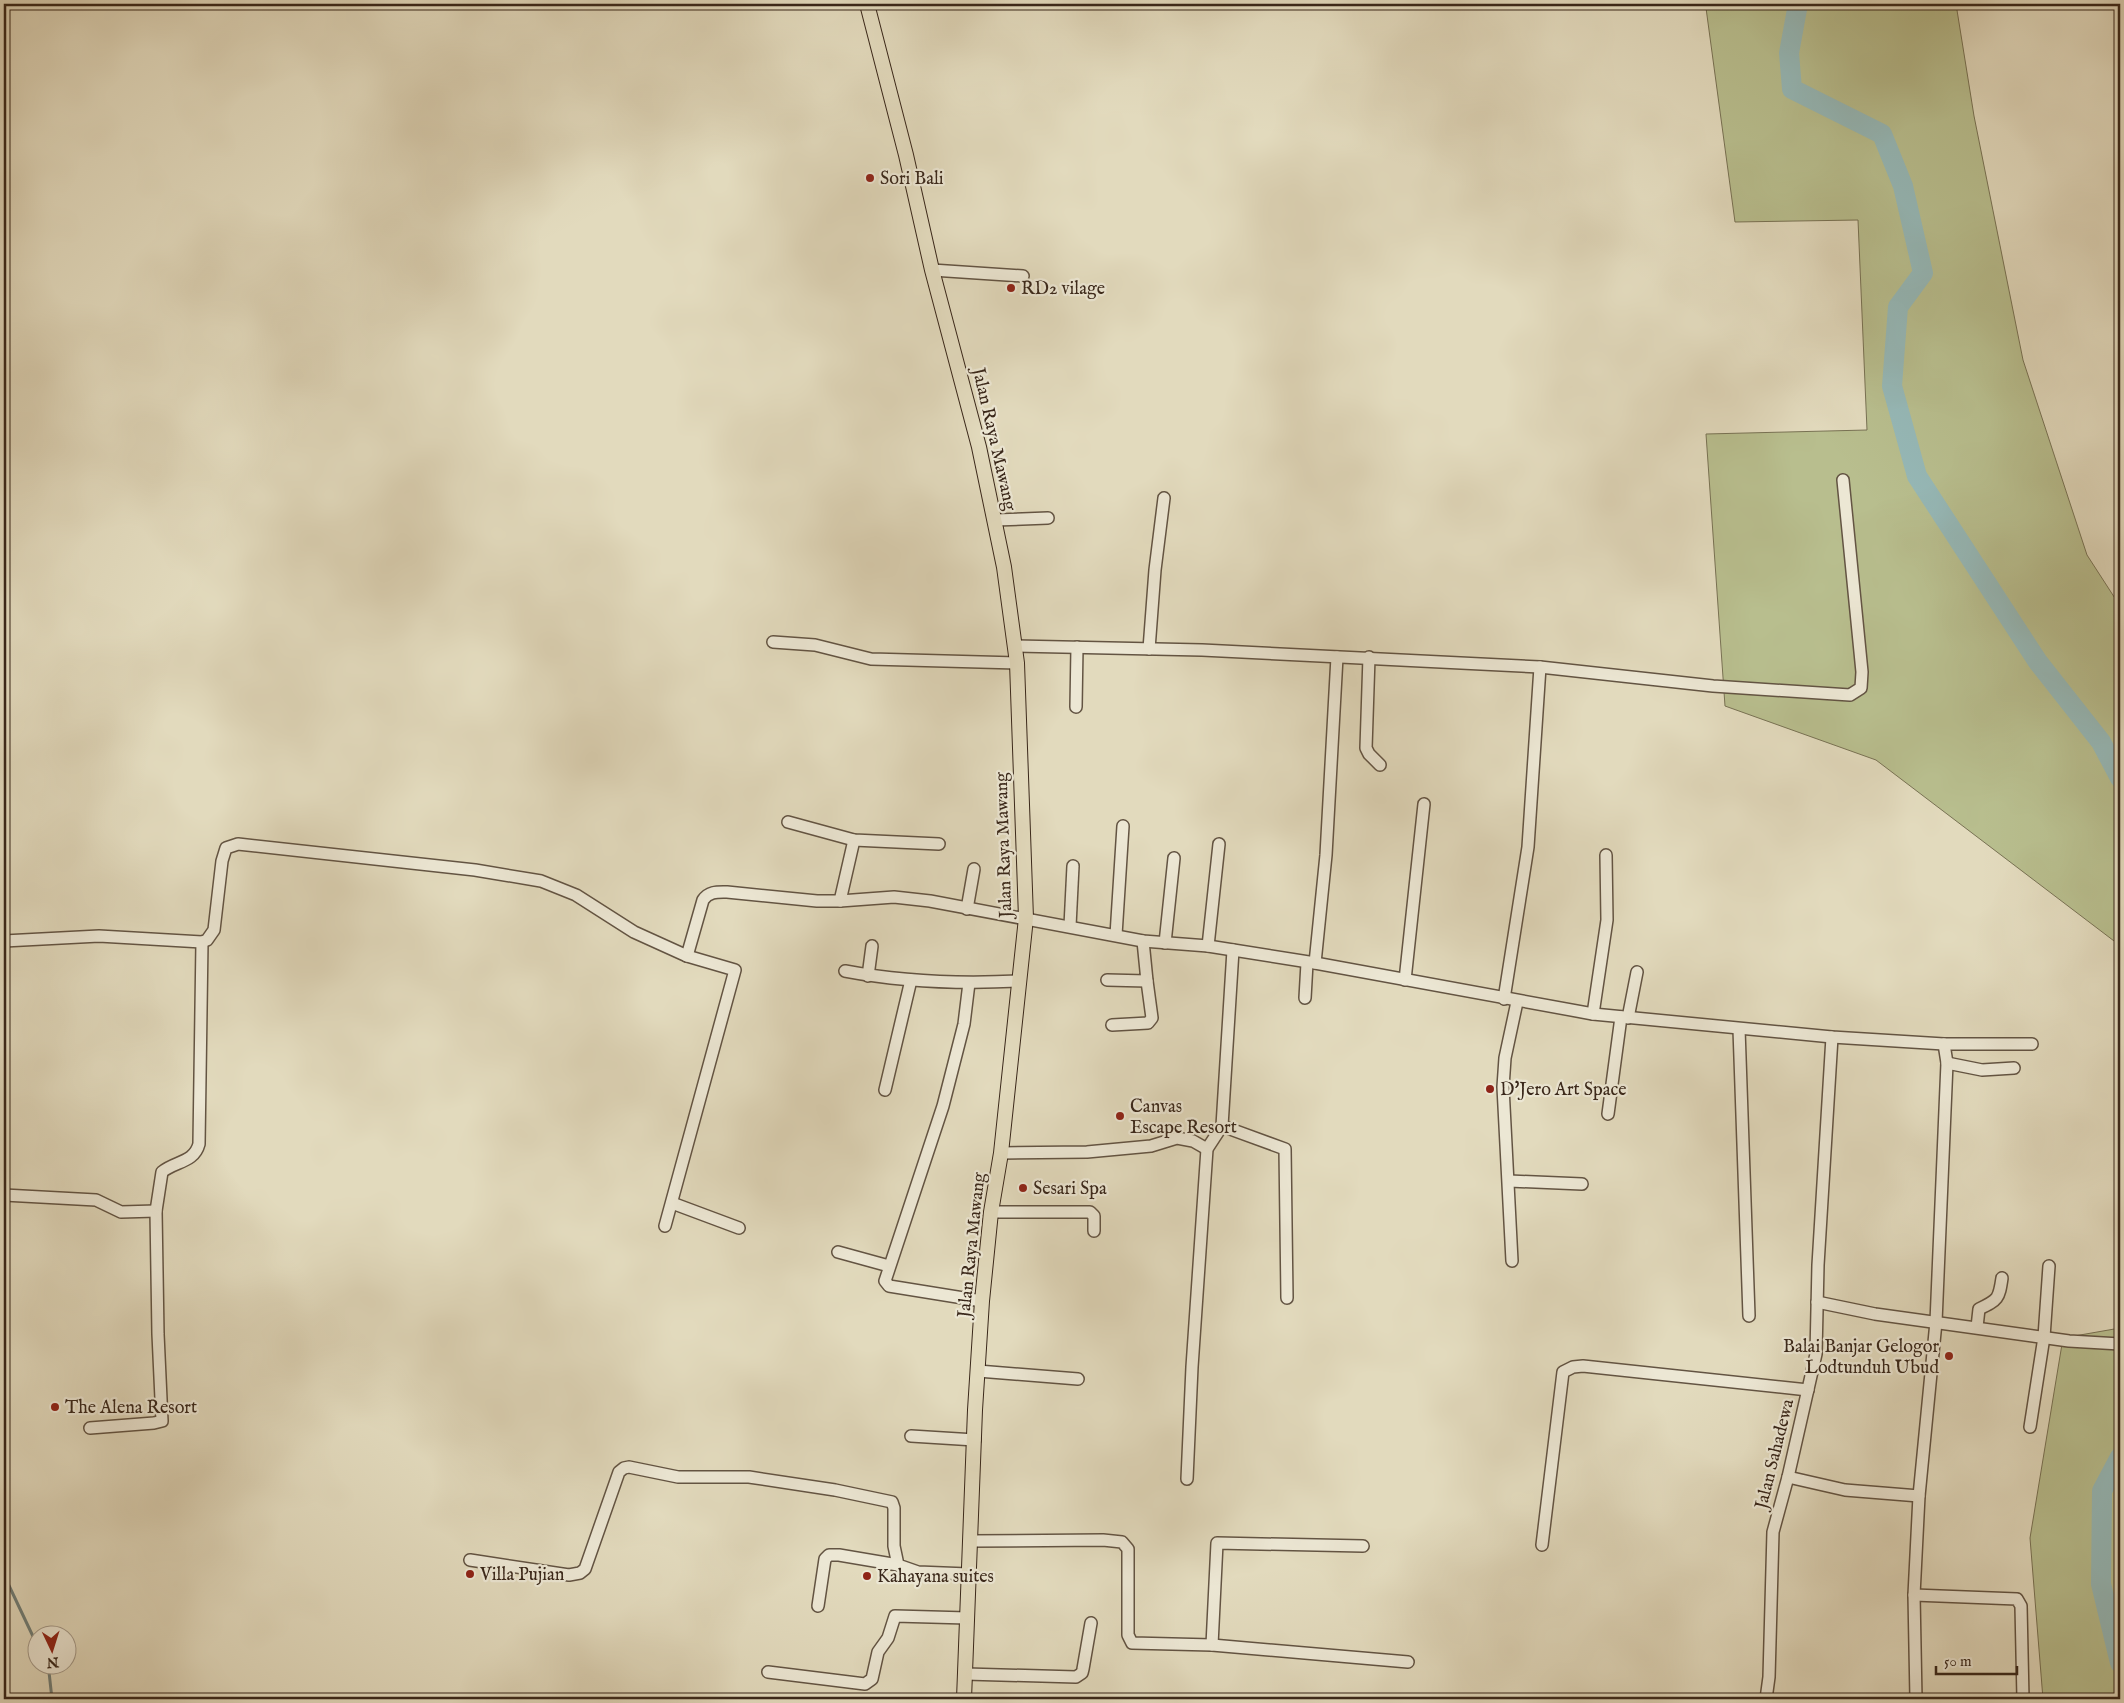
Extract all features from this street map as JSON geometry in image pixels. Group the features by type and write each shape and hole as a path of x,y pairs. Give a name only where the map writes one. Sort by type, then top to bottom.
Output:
{"main road":[{"name":"Jalan Raya Mawang","path":"867,4 995,520 1016,646 1026,918 1001,1153 991,1212 982,1301 968,1574 964,1699"}],"street":[{"path":"932,270 1023,276"},
{"path":"1016,646 1202,650 1369,657 1540,667 1713,686 1850,694 1861,688 1862,672 1843,480"},
{"path":"1149,649 1155,570 1164,498"},
{"path":"995,520 1048,518"},
{"path":"773,642 815,645 871,659 1016,663"},
{"path":"1076,707 1077,647"},
{"path":"1305,998 1326,855 1337,657"},
{"path":"1369,657 1366,748 1380,765"},
{"path":"1504,999 1528,847 1540,667"},
{"path":"1404,980 1424,804"},
{"path":"788,822 854,840 939,844"},
{"path":"1116,935 1123,826"},
{"path":"840,901 854,840"},
{"path":"4,941 99,936 202,942 207,940 214,930 222,861 226,848 238,844 475,870 540,881 576,895 634,932 687,956 734,970 665,1226"},
{"path":"1208,946 1219,844"},
{"path":"1593,1014 1607,920 1606,855"},
{"path":"1165,943 1174,858"},
{"path":"1070,926 1073,866"},
{"path":"967,909 974,869"},
{"path":"687,956 703,900 706,895 712,892 840,901 894,898 930,901 1143,941 1233,950 1593,1014 1739,1030 1832,1037 1944,1044 2032,1044"},
{"path":"1112,1025 1148,1023 1151,1021 1143,941"},
{"path":"90,1428 162,1421 158,1334 156,1211 162,1172 192,1158 199,1144 202,942"},
{"path":"868,976 872,946"},
{"path":"1186,1479 1207,1149 1222,1126 1233,950"},
{"path":"845,972 911,980 968,983 1020,980"},
{"path":"1608,1114 1625,1018 1637,972"},
{"path":"886,1090 911,980"},
{"path":"1107,980 1147,981"},
{"path":"968,983 964,1024 943,1106 885,1281 889,1286 982,1301"},
{"path":"1512,1261 1510,1181 1504,1087 1505,1058 1517,1002"},
{"path":"1739,1030 1749,1316"},
{"name":"Jalan Sahadewa","path":"1766,1699 1769,1677 1773,1532 1788,1477 1816,1354 1832,1037"},
{"path":"1916,1699 1914,1595 1919,1496 1936,1322 1947,1063 1944,1044"},
{"path":"1947,1063 1982,1070 2014,1068"},
{"path":"1222,1126 1285,1149 1287,1298"},
{"path":"1001,1153 1087,1152 1151,1146 1176,1138 1193,1141 1207,1149"},
{"path":"1510,1181 1582,1184"},
{"path":"4,1195 96,1200 121,1212 156,1211"},
{"path":"672,1203 739,1228"},
{"path":"991,1212 1090,1212 1094,1216 1094,1231"},
{"path":"838,1252 889,1266"},
{"path":"2030,1426 2044,1337 2048,1266"},
{"path":"1977,1327 1979,1308 1999,1297 2002,1278"},
{"path":"1818,1302 1875,1314 2044,1337 2120,1344"},
{"path":"1542,1545 1556,1439 1560,1389 1563,1372 1567,1369 1583,1366 1808,1390"},
{"path":"978,1371 1078,1379"},
{"path":"911,1436 975,1440"},
{"path":"470,1560 569,1575 580,1573 585,1569 619,1472 629,1467 689,1478 749,1477 836,1490 892,1502 894,1508 895,1556 898,1565"},
{"path":"1788,1477 1845,1490 1919,1496"},
{"path":"971,1541 1103,1540 1122,1542 1128,1549 1128,1635 1132,1643 1212,1645 1408,1662"},
{"path":"1212,1645 1217,1543 1363,1546"},
{"path":"818,1606 825,1559 829,1555 898,1565 918,1572 968,1574"},
{"path":"1914,1595 2017,1599 2021,1606 2023,1699"},
{"path":"768,1672 865,1684 872,1679 878,1652 888,1638 895,1616 967,1618"},
{"path":"966,1674 1076,1677 1082,1673 1091,1623"}],"green space":[{"path":"1572,4 1956,4 1974,116 2023,360 2087,555 2120,606 2120,965 2118,944 1876,760 1725,706 1706,434 1867,430 1858,220 1735,222 1706,8"},
{"path":"2120,1328 2120,1699 2043,1699 2030,1538 2063,1338"}],"waterway":[{"path":"1798,4 1789,53 1792,89 1882,134 1903,186 1923,273 1898,307 1892,386 1917,476 2038,662 2101,742 2120,778"},
{"path":"2120,1457 2102,1491 2101,1584 2120,1663"},
{"path":"4,1575 28,1626"},
{"path":"49,1676 52,1699"}],"place":[{"name":"Sori Bali","path":"870,178"},
{"name":"RD2 vilage","path":"1011,288"},
{"name":"D'Jero Art Space","path":"1490,1089"},
{"name":"Canvas Escape Resort","path":"1120,1116"},
{"name":"Sesari Spa","path":"1023,1188"},
{"name":"Balai Banjar Gelogor Lodtunduh Ubud","path":"1949,1356"},
{"name":"The Alena Resort","path":"55,1407"},
{"name":"Villa Pujian","path":"470,1574"},
{"name":"Kahayana suites","path":"867,1576"}]}
